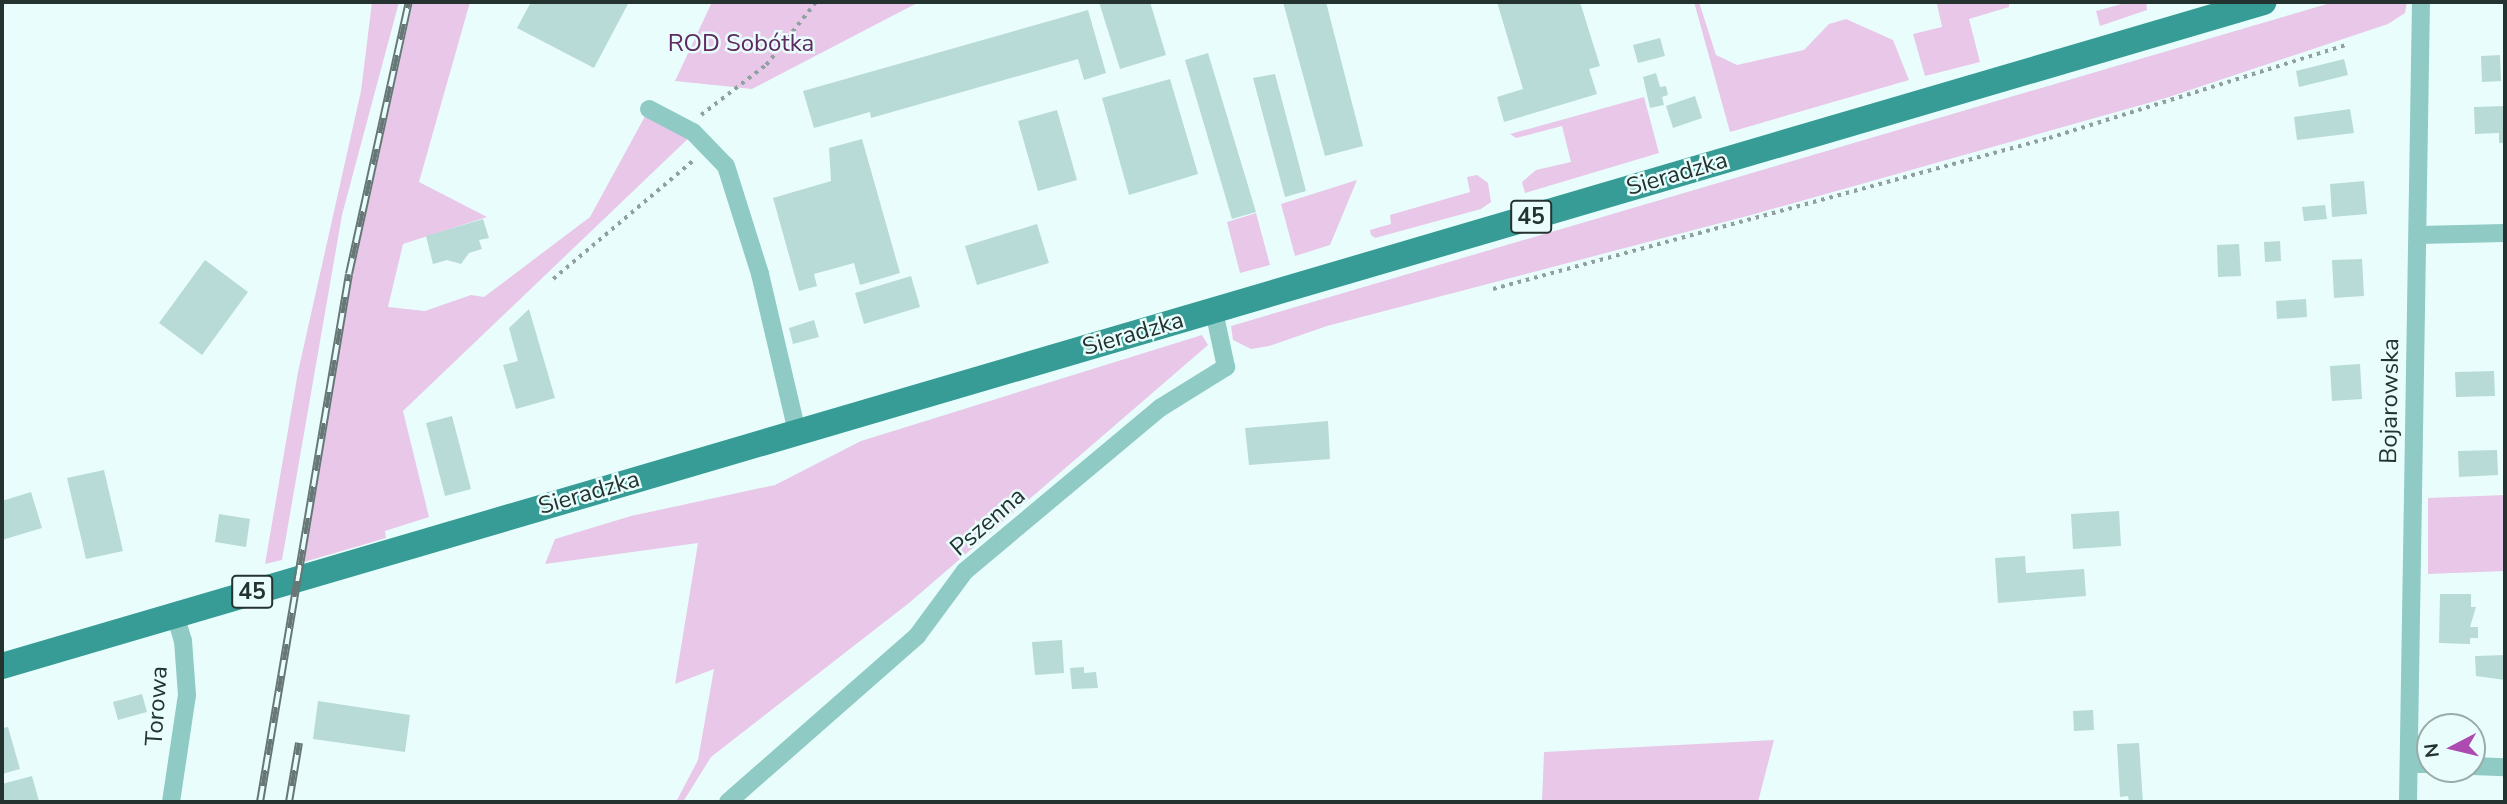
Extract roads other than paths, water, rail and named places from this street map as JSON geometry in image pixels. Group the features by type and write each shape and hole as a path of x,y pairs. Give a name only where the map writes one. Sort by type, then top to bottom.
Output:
{"main road":[{"name":"Sieradzka","path":"2,666 2264,2"}],"street":[{"name":"Bojarowska","path":"2408,802 2421,2"},
{"path":"649,109 686,128 710,146 721,157 738,192 797,432"},
{"path":"2418,235 2505,233"},
{"name":"Pszenna","path":"728,802 917,636 965,571 1160,408 1226,367 1214,311"},
{"name":"Torowa","path":"171,802 187,695 183,641 175,614"},
{"path":"2409,764 2416,764"},
{"path":"2486,766 2505,767"}],"railway":[{"path":"260,802 349,274 409,2"},
{"path":"289,802 299,743"}],"park label":[{"name":"ROD Sobótka","path":"741,44"}]}
